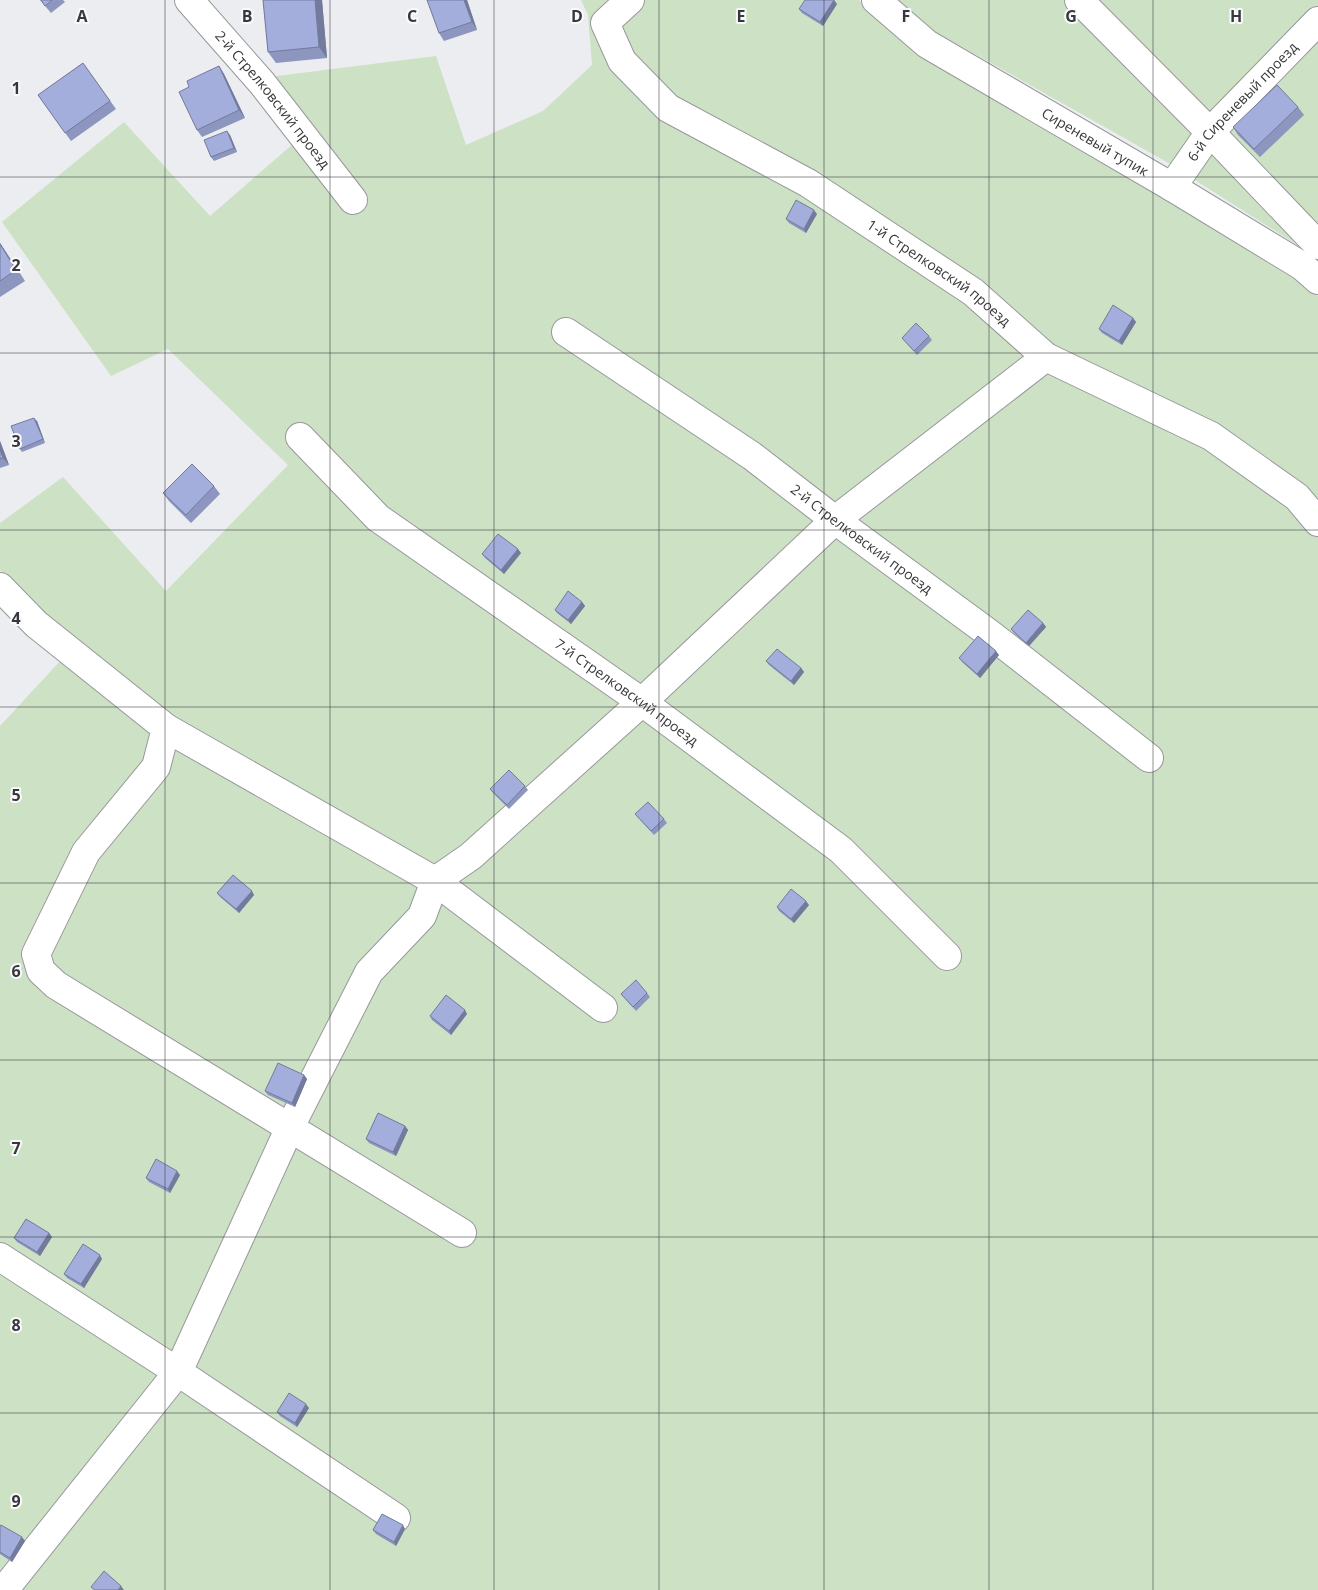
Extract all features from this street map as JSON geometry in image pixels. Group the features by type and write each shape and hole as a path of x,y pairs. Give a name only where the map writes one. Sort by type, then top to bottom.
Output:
{"street":[{"name":"2-й Стрелковский проезд","path":"189,0 262,83 353,200"},
{"name":"1-й Стрелковский проезд","path":"630,0 605,23 622,62 668,108 808,183 973,292 1046,356 1211,436 1297,497 1318,522"},
{"name":"Сиреневый тупик","path":"876,0 927,44 1172,187 1302,266 1318,280"},
{"path":"1079,0 1210,132 1318,245"},
{"name":"6-й Сиреневый проезд","path":"1172,187 1210,132 1318,21"},
{"name":"2-й Стрелковский проезд","path":"566,332 752,456 835,520 990,634 1149,758"},
{"path":"10,1584 178,1372 290,1127 370,972 422,916 435,881 470,856 642,702 835,520 1046,356"},
{"name":"7-й Стрелковский проезд","path":"300,437 378,518 642,702 841,850 947,956"},
{"path":"0,587 36,624 166,728 435,881 604,1008"},
{"path":"166,728 156,767 86,852 36,954 41,971 56,986 462,1233"},
{"path":"0,1257 178,1372 396,1518"}],"green space":[{"path":"581,0 859,0 913,48 1298,275 1318,296 1318,1590 0,1590 0,726 62,659 42,615 0,570 0,523 63,477 166,591 288,465 168,349 111,376 2,222 124,122 210,216 293,144 269,77 436,56 466,145 543,111 592,65 588,15"},
{"path":"896,0 1318,0 1318,261 1310,253 1165,161 934,31"}],"building":[{"path":"41,0 52,0 45,6"},
{"path":"263,0 315,0 319,47 268,52"},
{"path":"427,0 464,0 472,22 439,33"},
{"path":"805,0 834,0 820,22 799,9"},
{"path":"83,63 110,101 65,133 38,95"},
{"path":"219,66 239,110 197,130 179,92 189,87 187,81"},
{"path":"1277,85 1298,107 1254,149 1233,127"},
{"path":"227,131 234,148 211,157 204,140"},
{"path":"796,200 814,210 804,229 786,219"},
{"path":"0,244 16,270 0,281"},
{"path":"1113,305 1133,318 1119,341 1099,329"},
{"path":"916,323 929,336 914,351 902,338"},
{"path":"34,418 43,439 20,449 11,426"},
{"path":"192,464 214,486 186,515 163,493"},
{"path":"498,534 518,549 501,570 482,554"},
{"path":"568,591 582,602 568,620 555,610"},
{"path":"1028,610 1043,623 1026,643 1011,629"},
{"path":"978,636 996,651 977,674 959,658"},
{"path":"777,649 801,668 791,681 766,661"},
{"path":"509,770 525,786 507,805 490,789"},
{"path":"648,802 664,819 651,831 635,814"},
{"path":"233,875 252,891 236,909 217,893"},
{"path":"791,889 806,901 791,919 777,907"},
{"path":"636,980 647,993 633,1007 621,994"},
{"path":"446,995 465,1010 449,1031 430,1016"},
{"path":"278,1063 304,1075 292,1103 265,1091"},
{"path":"378,1113 405,1126 393,1152 366,1139"},
{"path":"156,1159 177,1171 168,1189 146,1178"},
{"path":"26,1219 49,1233 37,1252 14,1238"},
{"path":"83,1244 100,1255 81,1284 64,1274"},
{"path":"289,1393 306,1404 295,1423 277,1412"},
{"path":"382,1514 403,1525 394,1542 373,1530"},
{"path":"1,1525 22,1537 10,1558 0,1552"},
{"path":"104,1571 121,1586 118,1590 95,1590 91,1587"}]}
